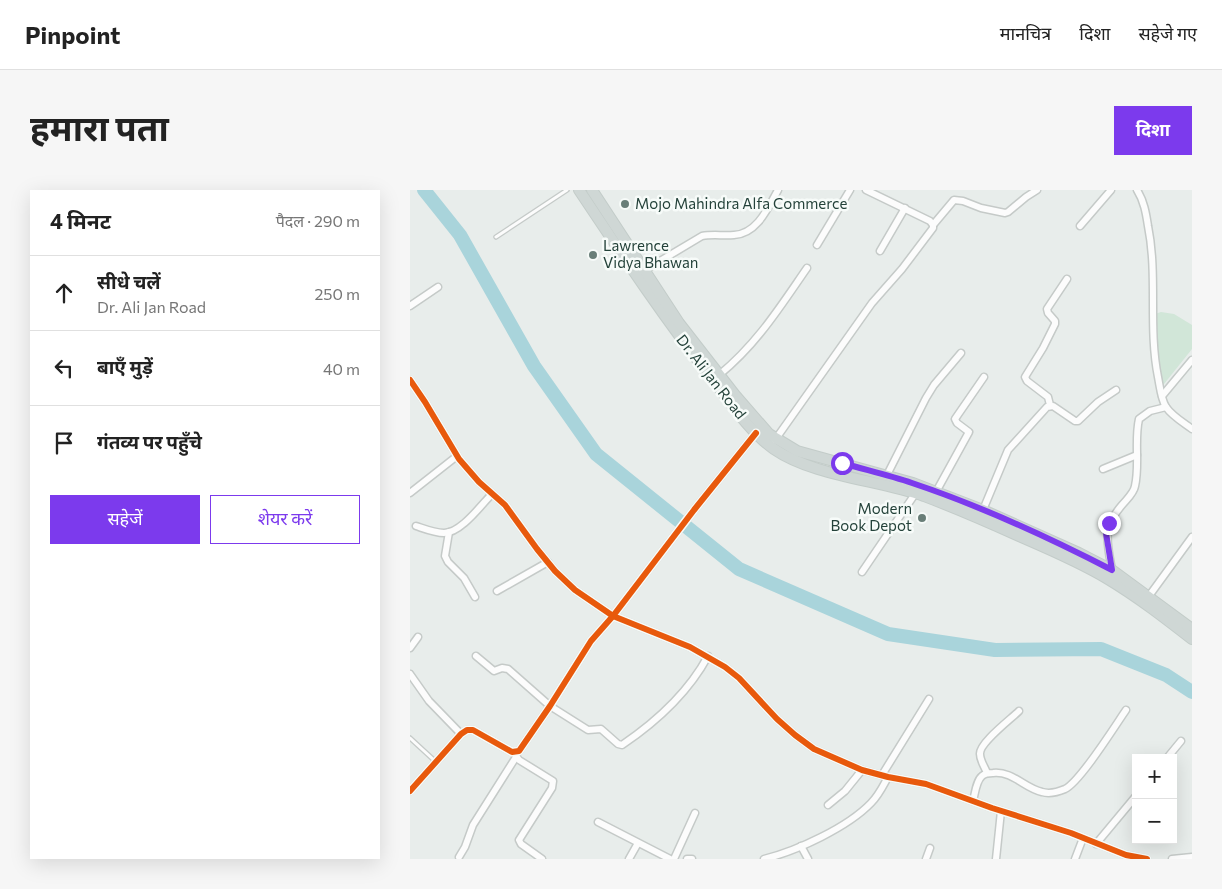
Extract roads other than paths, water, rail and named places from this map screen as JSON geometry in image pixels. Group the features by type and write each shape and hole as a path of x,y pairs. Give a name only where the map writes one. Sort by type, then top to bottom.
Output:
{"main road":[{"name":"Dr. Ali Jan Road","path":"579,190 682,341 756,433 773,443 797,451 887,475 936,492 983,510 1080,553 1112,570 1192,629"},
{"name":"Dr. Ali Jan Road","path":"592,190 679,323 773,443 788,458 915,494 980,518 1088,568 1137,598 1192,639"}],"street":[{"path":"646,270 702,236 709,234 735,235 751,230 778,190"},
{"path":"817,245 850,190"},
{"path":"866,190 930,221 933,225"},
{"path":"773,443 872,303 921,246 931,232 933,225 954,200 1005,213 1037,190"},
{"path":"1080,226 1111,190"},
{"path":"1137,190 1143,200 1151,237 1154,281 1153,327 1156,368 1162,396 1166,406 1192,429"},
{"path":"880,251 905,208"},
{"path":"719,375 740,358 753,343 807,268"},
{"path":"1050,405 1048,396 1027,381 1025,377 1055,324 1047,309 1067,278"},
{"path":"410,306 438,287"},
{"path":"887,475 926,398 960,353"},
{"path":"1162,396 1192,360"},
{"path":"936,492 969,432 957,423 955,419 984,377"},
{"path":"410,380 457,456 479,482 504,506 548,562 575,590 613,616 708,656 739,678 777,719 814,749 862,770 926,784 1083,838 1126,855 1147,859"},
{"path":"1050,405 1076,421 1098,402 1116,390"},
{"path":"983,510 1008,450 1050,405"},
{"path":"1112,570 1106,533 1109,523 1134,490 1136,483 1139,419 1150,411 1166,406"},
{"path":"459,857 476,819 515,755 550,706 586,648 756,433"},
{"path":"1103,469 1137,455"},
{"path":"410,493 457,456"},
{"path":"416,526 442,533 449,532 464,523 492,494"},
{"path":"862,572 915,494"},
{"path":"449,532 445,556 448,562 464,578 475,597"},
{"path":"1149,596 1192,537"},
{"path":"497,591 548,562"},
{"path":"410,648 418,637"},
{"path":"476,656 494,671 502,668 508,669 550,706 588,730 601,729 618,744 622,745 659,717 687,688 708,656"},
{"path":"410,674 429,701 461,734"},
{"path":"764,859 782,855 823,836 863,810 878,796 885,776 929,699"},
{"path":"973,801 979,781 982,775 987,773 1009,774 1043,792 1067,788 1081,774 1126,710"},
{"path":"987,773 980,757 980,750 1020,711"},
{"path":"410,791 461,734 467,730 473,730 553,781 552,788 519,840 521,844 542,859"},
{"path":"1170,754 1181,741"},
{"path":"828,805 845,791 862,770"},
{"path":"1096,844 1134,799"},
{"path":"996,859 1001,811"},
{"path":"674,859 695,814"},
{"path":"598,822 670,859"},
{"path":"1075,859 1083,838"},
{"path":"629,859 638,843"},
{"path":"801,846 808,859"},
{"path":"926,859 930,848"},
{"path":"1172,859 1192,856"},
{"path":"687,859 692,859"}],"lane":[{"path":"496,237 567,190"},
{"path":"410,738 436,762"}],"waterway":[{"path":"424,190 460,235 534,366 596,454 739,569 888,634 995,650 1101,649 1166,675 1192,692"}],"place":[{"name":"Mojo Mahindra Alfa Commerce","path":"625,204"},
{"name":"Lawrence Vidya Bhawan","path":"593,255"},
{"name":"Modern Book Depot","path":"922,518"}]}
